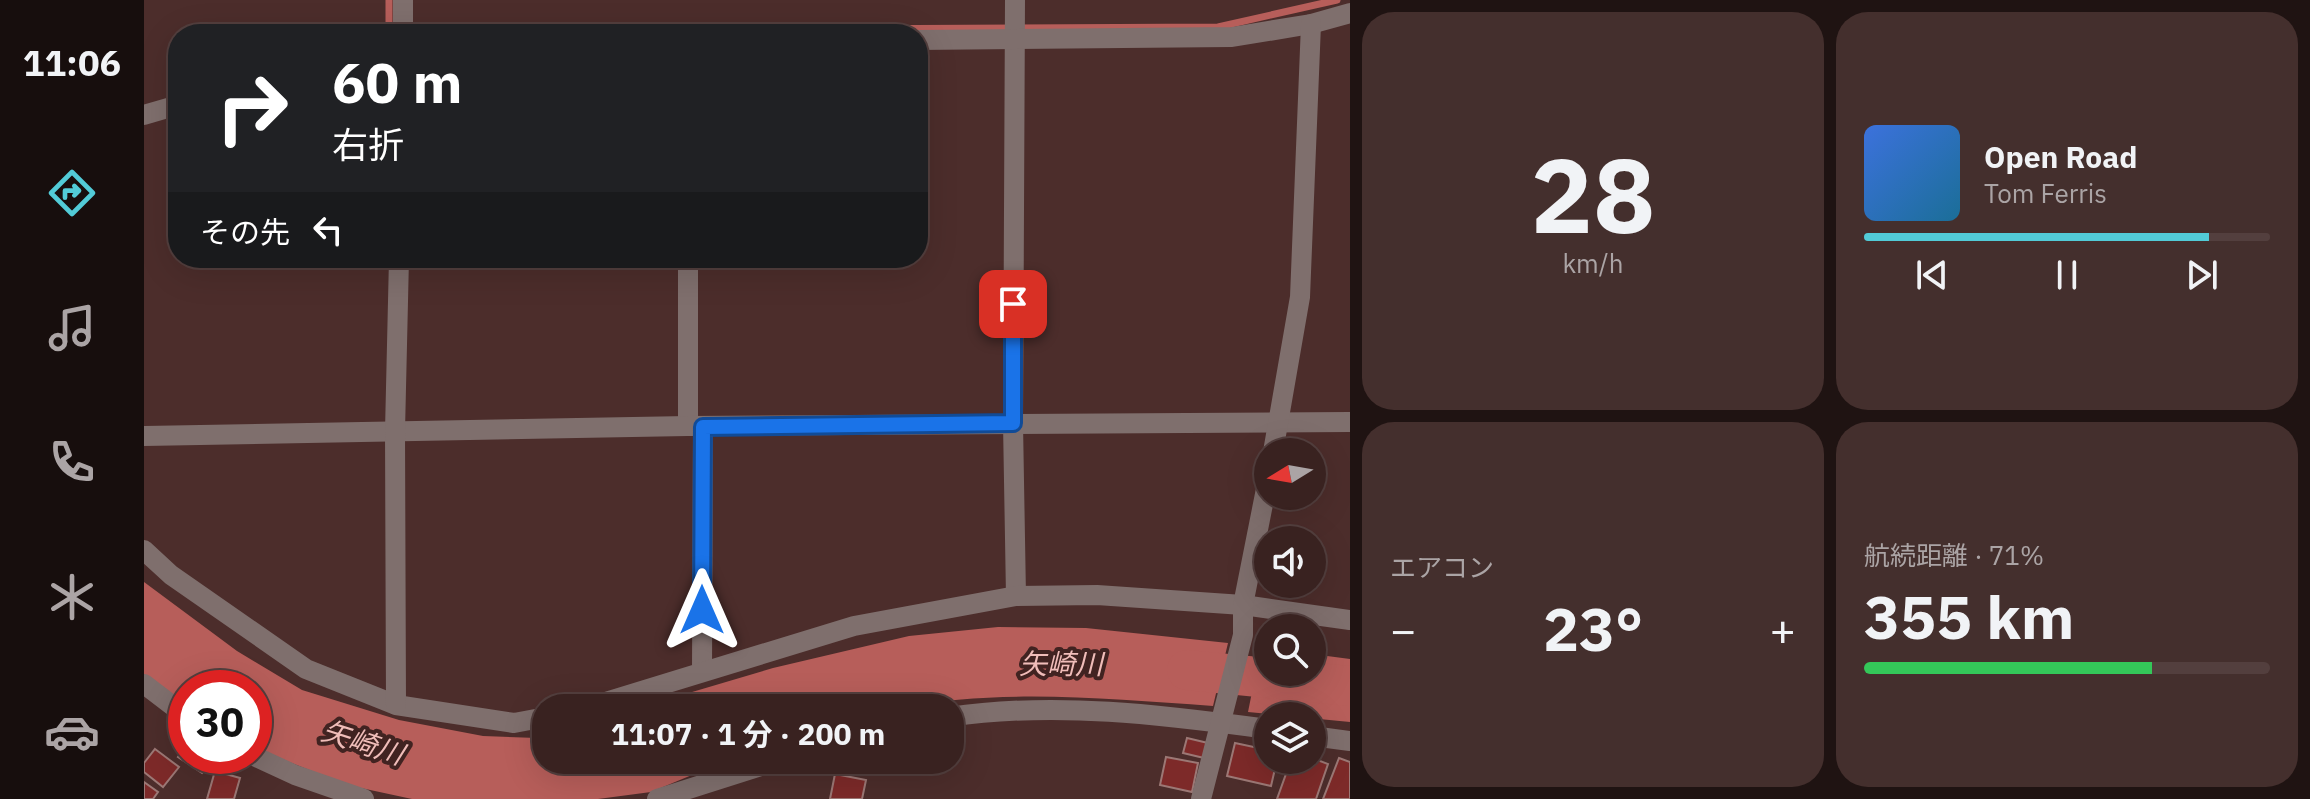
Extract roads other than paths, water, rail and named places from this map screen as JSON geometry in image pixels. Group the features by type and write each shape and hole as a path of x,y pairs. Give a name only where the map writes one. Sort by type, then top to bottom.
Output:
{"street":[{"path":"403,0 403,24"},
{"path":"1015,0 1013,423 1016,596"},
{"path":"928,40 1232,37 1311,24 1350,13"},
{"path":"1276,438 1300,297 1311,24"},
{"path":"144,115 168,108"},
{"path":"396,705 395,431 399,268"},
{"path":"688,268 702,671"},
{"path":"144,436 696,426 1350,422"},
{"path":"1201,799 1243,635 1243,605 1262,510"},
{"path":"144,550 171,575 306,669 396,705 514,723 532,720"},
{"path":"630,694 854,626 1016,596 1097,595 1243,605 1350,620"},
{"path":"144,684 168,702"},
{"path":"964,716 1030,711 1224,714 1254,724"},
{"path":"1326,738 1350,741"},
{"path":"272,764 364,799"},
{"path":"657,799 736,774"}],"water":[{"path":"144,582 237,651 269,670 168,670 168,693 144,674"},
{"path":"998,627 1086,628 1228,643 1213,706 1095,698 964,699 964,694 685,694 773,668 909,636"},
{"path":"1326,656 1350,659 1350,722 1326,720 1326,702 1254,702 1254,713 1248,712 1254,682 1254,686 1326,686"},
{"path":"272,672 302,690 399,720 483,736 532,738 532,774 694,774 651,792 598,799 412,799 347,785 272,755"}],"waterway":[{"path":"389,0 389,24"},
{"path":"928,28 1218,27 1337,0"},
{"name":"矢崎川","path":"1187,670 1350,686"}]}
